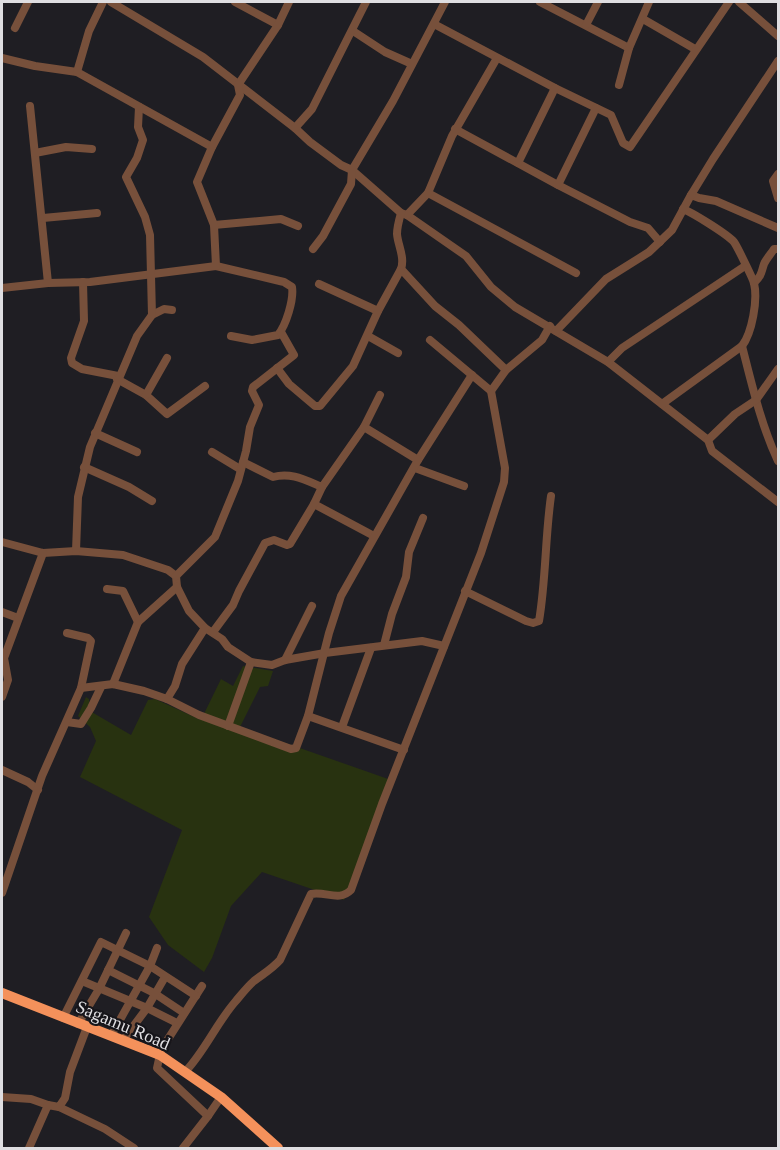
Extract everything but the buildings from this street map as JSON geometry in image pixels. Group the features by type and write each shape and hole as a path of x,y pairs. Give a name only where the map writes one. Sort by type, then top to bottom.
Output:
{"highway":[{"name":"Sagamu Road","path":"2,993 160,1055 221,1097 278,1149"}],"street":[{"path":"15,28 28,2"},
{"path":"77,72 89,31 103,2"},
{"path":"111,2 203,57 333,159 352,170 404,214 466,256 491,287 515,307 608,362 708,440 712,451 778,502"},
{"path":"235,2 279,25"},
{"path":"216,266 214,225 197,182 212,147 240,95 238,85 279,25 289,2"},
{"path":"295,128 312,110 366,2"},
{"path":"313,249 323,236 351,183 352,170 393,101 446,2"},
{"path":"540,2 629,48"},
{"path":"586,25 598,2"},
{"path":"619,85 629,48 649,2"},
{"path":"434,24 611,115 623,143 630,147 729,2"},
{"path":"739,2 778,36"},
{"path":"643,19 695,49"},
{"path":"353,31 385,52 412,64"},
{"path":"2,58 34,66 77,72 212,147"},
{"path":"277,368 289,384 310,403 320,406 353,366 403,264 397,237 404,214 428,193 455,129 497,58"},
{"path":"491,391 506,370 542,340 606,279 649,252 672,231 691,195 778,61"},
{"path":"518,163 555,88"},
{"path":"30,106 48,283"},
{"path":"139,107 138,127 143,140 137,158 126,177 145,217 150,235 152,315"},
{"path":"558,185 596,108"},
{"path":"455,129 630,222 648,228 660,242"},
{"path":"35,153 66,147 93,149"},
{"path":"778,174 773,181 778,198"},
{"path":"428,193 576,273"},
{"path":"691,195 716,201 778,228"},
{"path":"662,404 742,346 748,339 752,322 754,283 744,259 733,242 695,213 683,209"},
{"path":"43,218 97,213"},
{"path":"214,225 281,219 298,226"},
{"path":"754,283 763,273 764,264 774,249 778,249"},
{"path":"2,288 83,282 216,266 290,285 292,293 281,332 295,353 252,389 259,405 250,427 238,480 215,537 176,576"},
{"path":"608,362 622,348 745,266"},
{"path":"401,269 435,306 459,325 506,370"},
{"path":"83,282 84,321 71,358 72,363 82,369 118,377 146,395 167,414 205,386"},
{"path":"319,284 378,311"},
{"path":"76,551 78,497 84,466 95,433 137,336 152,315 164,309 172,310"},
{"path":"231,336 252,340 270,337 281,332"},
{"path":"368,336 398,353"},
{"path":"185,1072 194,1063 218,1024 236,1001 254,981 272,969 280,960 311,894 318,892 340,897 347,895 351,890 382,804 488,533 505,475 504,457 491,391 430,340"},
{"path":"742,346 756,400 771,447 778,461"},
{"path":"146,395 167,358"},
{"path":"708,440 735,414 756,400 778,369"},
{"path":"81,688 113,684 167,699 228,726 291,749 296,748 308,716 341,596 374,536 472,375"},
{"path":"167,699 175,686 182,664 209,630 233,605 265,543 274,540 290,544 314,504 321,487 364,427 380,395"},
{"path":"364,427 417,464 464,486"},
{"path":"95,433 137,452"},
{"path":"212,452 273,477 285,474 295,476 321,487"},
{"path":"84,466 129,487 152,501"},
{"path":"465,591 526,621 533,623 539,621 543,595 545,537 551,496"},
{"path":"314,504 374,536"},
{"path":"384,645 406,577 409,552 423,518"},
{"path":"2,542 43,553 76,551 123,555 168,570 176,576 177,587 189,611 233,650 251,662 272,665 285,660 325,653 422,641 444,646"},
{"path":"2,697 8,680 4,658 43,553"},
{"path":"113,684 138,622 177,587"},
{"path":"107,589 123,591 138,622"},
{"path":"285,660 312,606"},
{"path":"2,612 18,618"},
{"path":"2,893 42,776 81,688 91,641 67,633"},
{"path":"342,727 371,648"},
{"path":"228,726 251,662"},
{"path":"67,722 81,724 101,687"},
{"path":"308,716 404,750"},
{"path":"2,770 28,782 38,790"},
{"path":"58,1107 65,1098 82,1025 126,933"},
{"path":"63,1018 101,942 150,966 165,978 196,996"},
{"path":"111,1036 150,966 157,948"},
{"path":"108,970 154,993 184,1013"},
{"path":"123,1040 147,1008 165,978"},
{"path":"82,981 177,1023"},
{"path":"202,986 177,1023 160,1055 158,1070 208,1116"},
{"path":"2,1097 31,1100 58,1107 105,1129 134,1149"},
{"path":"183,1149 221,1097"},
{"path":"29,1149 48,1104"}],"green space":[{"path":"243,666 273,671 268,686 260,687 240,727 391,780 344,900 262,872 231,906 212,958 204,972 168,945 149,917 182,830 80,777 96,741 90,727 78,716 86,697 89,699 90,711 131,735 148,700 155,699 201,720 221,679 233,686"}]}
